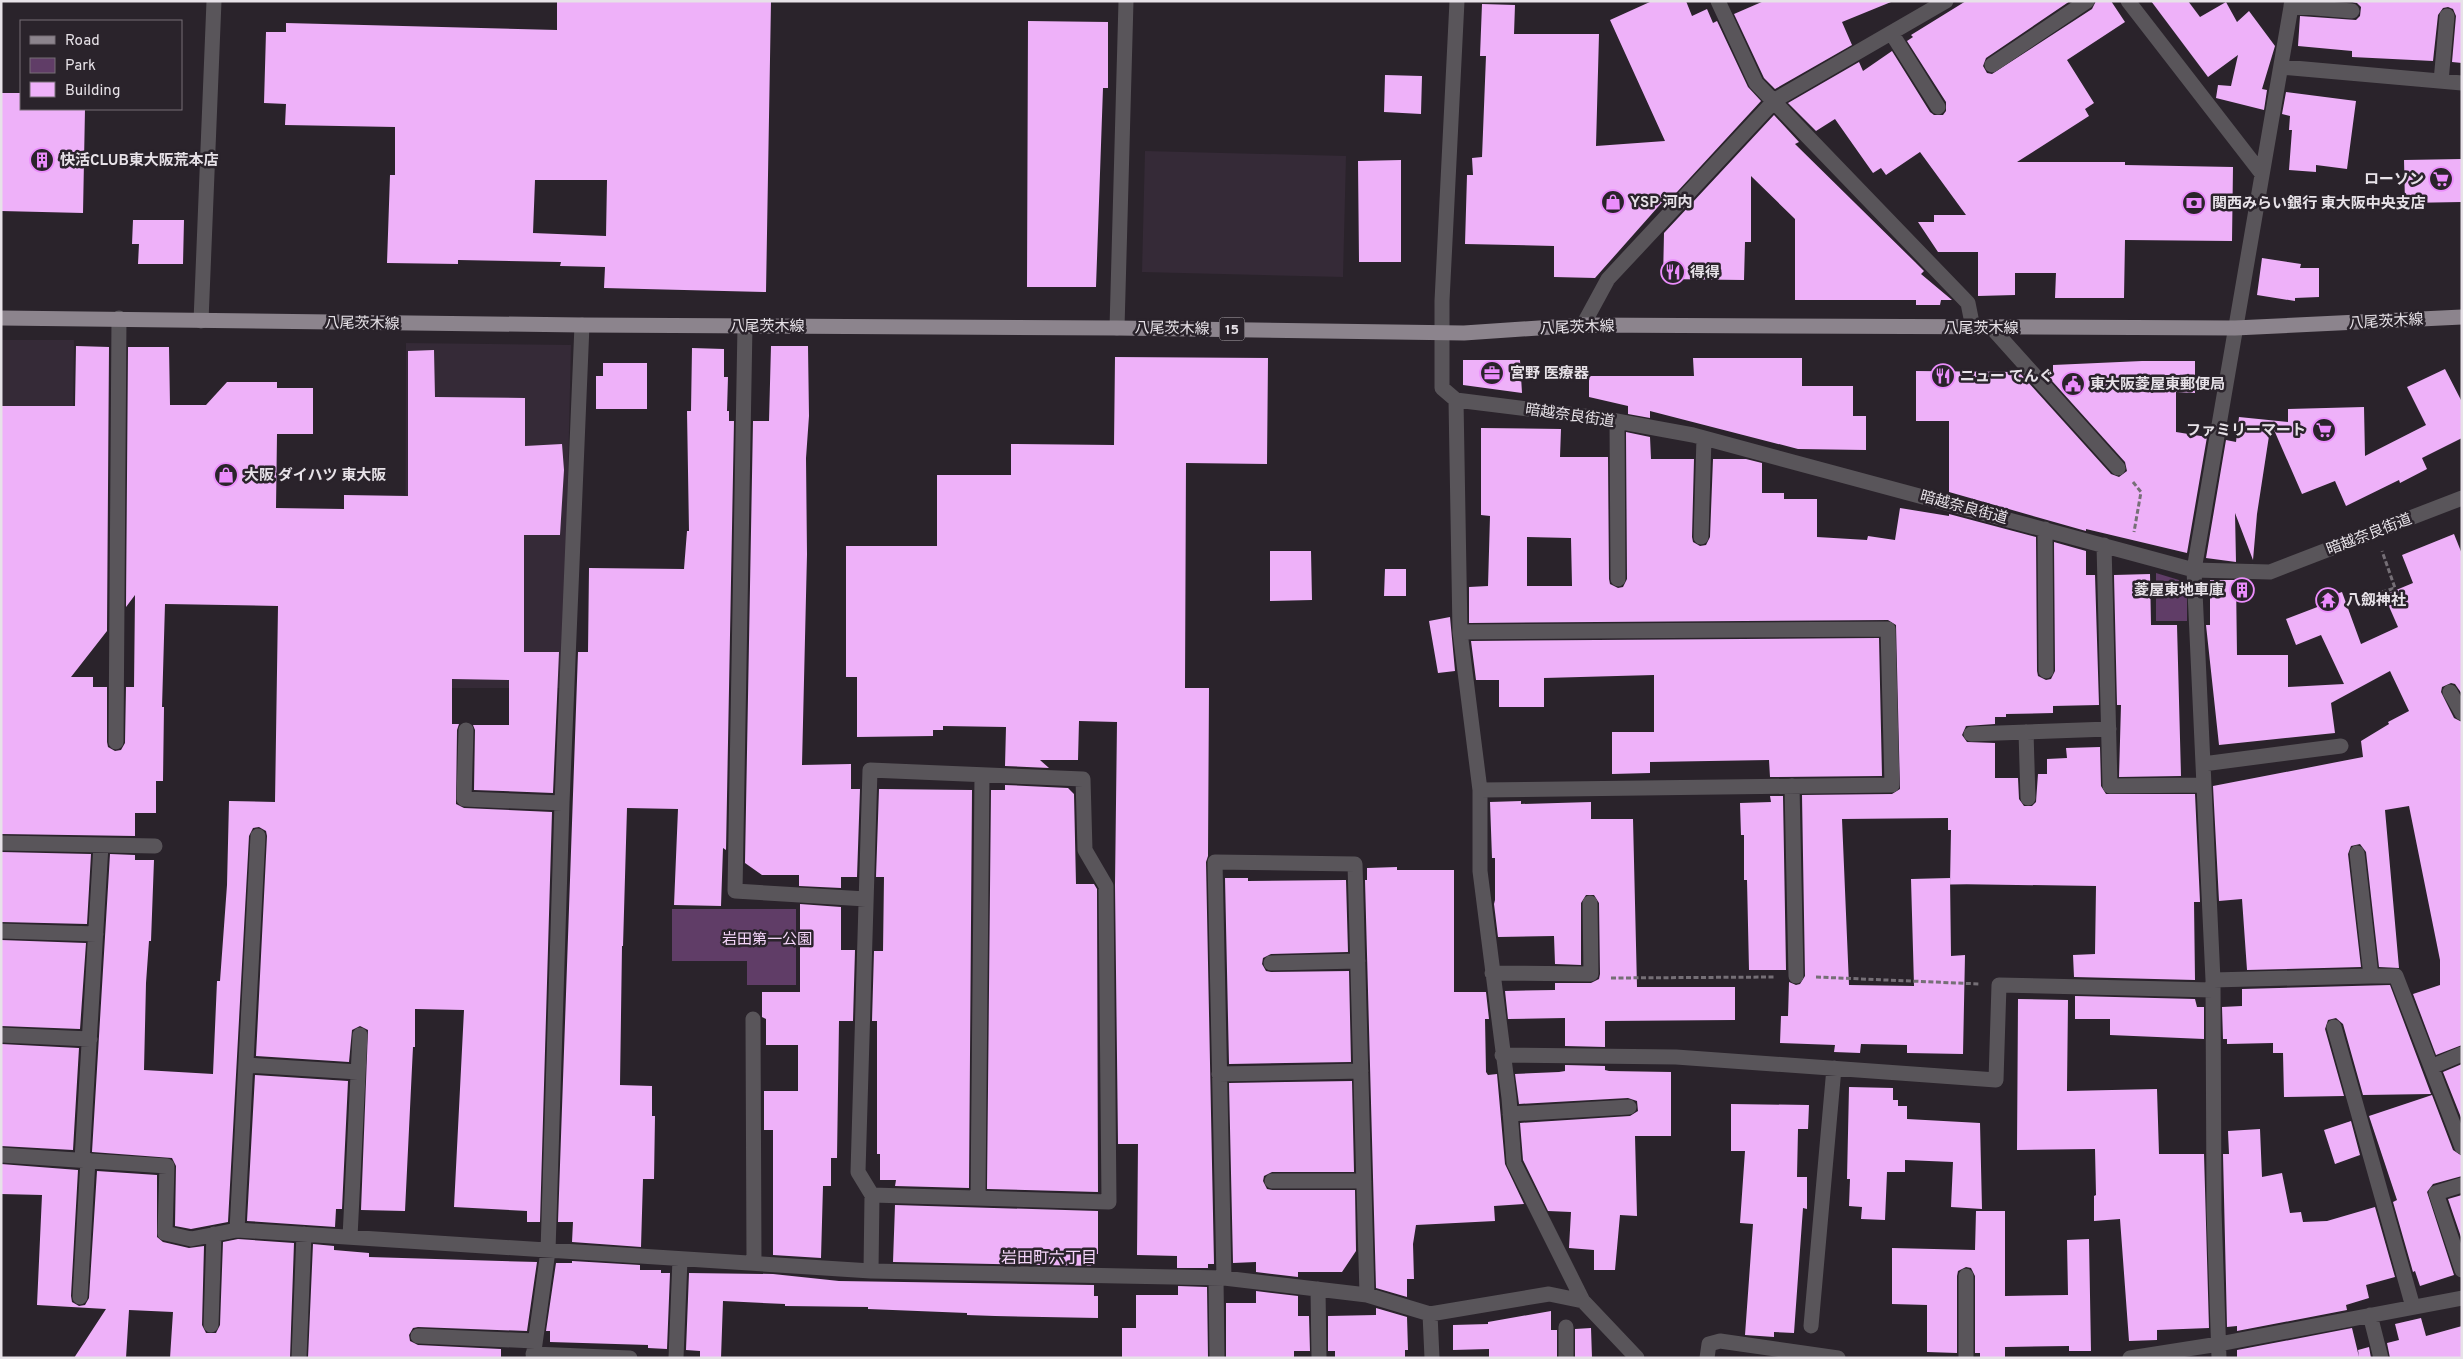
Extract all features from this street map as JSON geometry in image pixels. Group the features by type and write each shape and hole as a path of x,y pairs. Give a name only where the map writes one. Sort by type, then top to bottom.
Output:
{"main road":[{"name":"八尾茨木線","path":"1,318 1441,332 1584,325 2235,328 2462,317"}],"street":[{"path":"201,321 214,1"},
{"path":"1117,328 1126,1"},
{"path":"1457,1 1441,332 1442,388 1456,400 1460,632 1480,790 1480,872 1510,1114 1514,1163 1583,1301 1637,1358"},
{"path":"1718,1 1756,83 1775,100 1968,303 1973,328"},
{"path":"1584,325 1608,280 1775,100 1892,34 1946,1"},
{"path":"1992,65 2087,1"},
{"path":"2128,1 2262,174"},
{"path":"2219,1351 2214,1210 2213,985 2194,570 2292,4 2352,11"},
{"path":"2441,81 2447,16"},
{"path":"1892,34 1938,107"},
{"path":"2282,67 2462,83"},
{"path":"116,742 119,318"},
{"path":"534,1351 548,1251 562,803 582,325"},
{"path":"745,325 735,891 866,899"},
{"path":"1992,328 2118,468"},
{"name":"暗越奈良街道","path":"1456,400 1617,421 1704,438 2194,570 2270,572 2462,498"},
{"path":"1617,421 1618,579"},
{"path":"1702,537 1704,438"},
{"path":"2045,529 2046,671"},
{"path":"2104,545 2110,786 2204,785"},
{"path":"1460,632 1888,629 1892,785 1480,790"},
{"path":"2450,692 2462,713"},
{"path":"1971,734 2109,729"},
{"path":"466,730 464,799 562,803"},
{"path":"2026,732 2028,798"},
{"path":"2203,764 2341,746"},
{"path":"872,1195 1109,1202 1106,886 1084,850 1083,779 870,770 858,1172 872,1195 872,1271"},
{"path":"978,1198 982,774"},
{"path":"1792,786 1796,976"},
{"path":"237,1230 258,836"},
{"path":"1,843 156,846"},
{"path":"80,1297 90,1040 101,845"},
{"path":"2357,853 2370,976"},
{"path":"1217,1358 1220,1278 1219,1074 1214,862 1355,864 1367,1295"},
{"path":"1492,973 1591,974 1590,903"},
{"path":"1,931 96,934"},
{"path":"1271,963 1358,961"},
{"path":"1502,1055 1676,1057 1996,1080 1999,985 2213,985 2396,976 2462,1147"},
{"path":"753,1019 754,1263"},
{"path":"2334,1027 2414,1307"},
{"path":"1,1035 90,1040"},
{"path":"350,1237 360,1035"},
{"path":"2431,1067 2462,1054"},
{"path":"246,1065 358,1072"},
{"path":"1811,1326 1834,1068"},
{"path":"1219,1074 1361,1071"},
{"path":"1510,1114 1629,1107"},
{"path":"1,1155 167,1166 164,1232 191,1239 237,1230 872,1271 1220,1278 1367,1295 1430,1314 1549,1294 1583,1301"},
{"path":"1272,1181 1364,1181"},
{"path":"2462,1185 2436,1193 2462,1270"},
{"path":"211,1325 214,1234"},
{"path":"299,1358 304,1234"},
{"path":"676,1358 680,1259"},
{"path":"1966,1276 1966,1358"},
{"path":"1318,1289 1319,1358"},
{"path":"2130,1358 2219,1351 2370,1315 2462,1298"},
{"path":"1430,1314 1432,1358"},
{"path":"2370,1315 2381,1358"},
{"path":"1566,1327 1566,1358"},
{"path":"418,1336 534,1351 630,1358"},
{"path":"1707,1358 1709,1344 1720,1341 1838,1358"}],"path":[{"path":"2118,468 2141,492 2130,552"},
{"path":"2360,599 2395,588 2374,532"}],"shaded area":[{"path":"1145,151 1346,156 1343,277 1142,272"},
{"path":"1,340 74,340 68,774 1,771"},
{"path":"406,343 571,345 563,688 405,688"}],"green space":[{"path":"2156,573 2179,580 2187,588 2187,621 2156,621"},
{"name":"岩田第一公園","path":"672,909 796,909 796,985 747,985 747,961 672,961"}],"building":[{"path":"557,1 771,1 766,292 604,288 605,267 560,266 561,262 458,260 458,264 387,263 390,175 395,175 395,127 285,125 286,104 264,103 266,32 286,32 286,23 557,30","holes":["535,180 607,180 606,236 533,233"]},
{"path":"1652,1 1686,1 1692,16 1707,9 1713,23 1717,21 1748,87 1761,101 1665,205 1665,199 1595,278 1554,277 1554,246 1465,244 1467,175 1473,175 1472,158 1482,157 1486,56 1480,56 1482,4 1515,5 1514,34 1599,34 1596,146 1665,141 1610,20"},
{"path":"1764,1 1891,2 1842,22 1852,45 1775,89 1764,78 1734,14"},
{"path":"1966,1 2070,1 1986,58 1983,66 1987,73 1992,74 2092,9 2096,1 2111,1 2125,22 2067,60 2094,103 2085,109 2089,116 2017,162 2125,162 2125,165 2233,167 2232,241 2125,240 2124,298 2055,298 2056,273 2015,273 2015,295 1978,296 1978,252 1938,252 1918,222 1934,222 1934,215 1966,215 1920,152 1886,175 1881,168 1873,173 1835,119 1816,131 1788,103 1859,62 1863,71 1892,51 1930,112 1934,115 1943,115 1946,111 1946,102 1907,41 1913,37 1911,35"},
{"path":"2151,1 2188,1 2200,17 2226,2 2237,22 2249,11 2275,46 2262,89 2267,90 2264,110 2216,98 2218,85 2231,86 2238,55 2208,77"},
{"path":"2348,1 2462,1 2462,63 2452,62 2456,16 2453,9 2448,7 2443,8 2438,15 2433,61 2352,57 2352,51 2298,46 2300,16 2356,20 2360,16 2361,7 2357,3"},
{"path":"1028,21 1108,22 1108,88 1103,88 1096,287 1027,287"},
{"path":"1385,75 1422,76 1421,114 1384,112"},
{"path":"2286,92 2356,101 2347,169 2316,165 2316,172 2289,170 2292,130 2289,130 2290,116 2282,114"},
{"name":"快活CLUB東大阪荒本店","path":"1,93 20,93 20,110 85,110 83,213 1,211"},
{"path":"1774,115 1799,142 1795,144 1924,271 1921,274 1952,300 1941,300 1940,305 1916,305 1916,300 1795,300 1795,219 1751,176 1751,242 1745,242 1744,280 1663,279 1664,233"},
{"path":"2462,159 2462,202 2405,203 2404,160"},
{"path":"1401,160 1401,262 1359,262 1358,161"},
{"path":"133,220 184,220 183,264 138,264 139,244 132,244"},
{"path":"2262,258 2301,264 2300,268 2319,268 2319,297 2295,298 2295,301 2257,295"},
{"path":"76,346 109,347 107,631 71,677 93,677 93,687 107,687 107,742 108,747 115,751 121,750 125,743 126,687 134,687 135,595 126,607 128,347 169,347 170,405 206,405 227,382 277,382 277,388 313,388 313,434 277,434 276,508 344,509 344,495 408,496 408,351 434,350 435,397 525,398 525,446 562,444 564,470 560,535 524,535 524,652 559,652 553,793 474,790 475,730 473,725 509,725 509,680 452,679 452,724 459,724 457,730 456,804 464,808 552,812 540,1222 527,1222 527,1211 454,1207 464,1010 415,1009 415,1047 413,1047 405,1211 361,1210 368,1030 360,1026 352,1030 349,1062 256,1056 267,836 266,831 259,827 253,828 249,836 228,1222 191,1229 175,1226 176,1166 172,1158 92,1152 110,854 135,855 135,860 154,860 151,941 149,941 146,983 144,1070 213,1074 217,981 220,981 227,885 229,801 275,802 278,606 165,604 162,707 164,707 163,781 156,781 156,813 135,813 135,836 1,834 1,406 75,406"},
{"path":"771,346 808,346 809,416 806,458 807,554 802,765 851,764 851,789 860,789 857,877 841,877 841,888 799,886 799,875 762,875 745,863 753,421 769,421"},
{"path":"692,348 724,349 724,377 728,377 727,411 729,411 729,421 734,421 726,850 723,848 721,906 674,905 678,809 627,808 622,946 620,1085 652,1086 652,1116 655,1116 654,1179 643,1179 641,1247 572,1242 573,1222 558,1222 578,652 588,652 589,568 684,569 687,531 689,531 687,411 691,411"},
{"path":"1115,357 1268,358 1267,464 1186,463 1185,688 1209,688 1208,856 1206,862 1214,1264 1208,1264 1208,1268 1177,1268 1177,1256 1137,1255 1138,1144 1118,1144 1115,885 1117,722 1079,721 1078,760 1040,760 1049,768 1005,766 1006,727 943,726 943,730 933,730 933,736 857,737 857,677 846,677 846,546 937,546 937,475 1011,475 1011,444 1114,445"},
{"path":"1693,358 1802,358 1802,386 1853,386 1853,416 1866,416 1866,450 1798,449 1650,411 1650,418 1628,414 1628,406 1589,397 1589,376 1694,376"},
{"name":"宮野 医療器","path":"1463,360 1520,360 1522,393 1463,385"},
{"path":"2195,361 2195,393 2176,392 2176,432 2207,437 2187,553 2086,529 2086,531 1949,492 1949,421 1916,421 1916,371 2019,372 2111,474 2119,477 2127,471 2125,462 2044,372 2053,372 2053,365"},
{"path":"603,363 647,363 647,409 596,409 596,376 603,376"},
{"path":"2445,369 2462,402 2462,438 2422,458 2427,469 2400,483 2399,480 2346,506 2335,481 2302,494 2271,423 2257,514 2253,560 2235,513 2236,562 2206,558 2226,440 2236,442 2239,417 2288,422 2288,409 2364,407 2365,456 2426,425 2407,387"},
{"path":"1481,428 1561,429 1560,457 1608,457 1609,579 1610,584 1618,588 1623,587 1627,579 1626,432 1650,437 1651,459 1694,459 1692,537 1693,542 1700,546 1706,545 1710,537 1713,459 1746,459 1762,463 1762,493 1784,493 1784,499 1817,499 1817,537 1867,540 1868,536 1895,540 1900,508 1949,516 1949,514 2036,537 2037,671 2038,676 2046,680 2051,679 2055,671 2054,542 2086,551 2086,575 2095,575 2099,705 2053,706 2053,713 2006,714 2006,717 1995,717 1995,724 1966,726 1962,735 1967,742 1995,743 1995,778 2018,778 2019,799 2024,806 2032,806 2036,802 2038,774 2047,774 2047,759 2067,758 2066,748 2100,747 2101,786 2106,794 2195,794 2200,902 2194,902 2195,980 2074,977 2073,955 2095,954 2096,886 1950,884 1951,956 1965,955 1963,1054 1907,1053 1907,1045 1861,1044 1860,1053 1834,1052 1835,1045 1780,1043 1781,1016 1788,1016 1789,982 1796,985 1800,984 1805,976 1802,795 1892,794 1900,789 1896,625 1888,620 1469,623 1469,587 1488,586 1490,516 1481,515","holes":["1527,537 1571,538 1572,586 1527,586","1948,818 1948,830 1951,830 1950,882 1950,878 1911,879 1914,986 1849,985 1842,819"]},
{"path":"2454,534 2462,554 2462,694 2455,684 2451,683 2442,687 2441,692 2454,718 2462,722 2462,1045 2436,1055 2413,994 2440,985 2440,960 2409,806 2385,810 2399,968 2379,967 2366,852 2360,844 2351,846 2348,854 2361,967 2247,970 2242,899 2219,901 2213,786 2363,757 2361,741 2389,724 2388,722 2409,711 2390,671 2331,703 2335,733 2219,745 2206,625 2210,625 2210,580 2236,580 2237,655 2288,655 2288,687 2344,684 2321,635 2296,645 2286,619 2320,606 2318,600 2342,592 2361,644 2398,627 2384,595 2413,583 2402,555"},
{"path":"1270,551 1311,551 1312,600 1270,601"},
{"path":"1385,569 1406,569 1406,596 1384,596"},
{"path":"2150,574 2151,625 2177,625 2181,776 2119,777 2121,705 2117,705 2114,575"},
{"path":"1450,617 1455,671 1438,673 1429,621"},
{"path":"1879,638 1882,776 1770,777 1769,760 1650,762 1650,773 1612,774 1612,732 1654,732 1654,675 1544,678 1544,707 1499,707 1499,680 1476,680 1471,641"},
{"path":"1005,785 1068,788 1074,794 1076,884 1094,884 1097,889 1098,1192 987,1189 991,790 1005,790"},
{"path":"879,789 972,790 969,1188 895,1186 896,1180 880,1180 880,1154 877,1154 877,1021 872,1021 874,951 883,951 884,877 876,877"},
{"path":"1770,796 1783,796 1786,970 1749,970 1747,880 1744,880 1744,835 1741,835 1740,803 1771,802"},
{"path":"1521,801 1521,804 1591,802 1591,819 1633,819 1637,987 1735,987 1735,1020 1605,1021 1605,1047 1565,1046 1565,1018 1508,1019 1505,991 1555,990 1555,983 1591,983 1599,979 1600,974 1599,903 1594,895 1586,895 1581,903 1581,965 1555,964 1554,936 1498,937 1494,904 1495,858 1492,858 1490,802"},
{"path":"1,852 91,854 87,924 1,922"},
{"path":"1397,867 1397,870 1454,870 1454,992 1486,992 1489,1019 1485,1019 1486,1072 1488,1075 1497,1074 1505,1164 1524,1204 1494,1206 1495,1221 1416,1225 1413,1244 1414,1279 1407,1279 1407,1297 1376,1288 1365,880 1367,880 1367,868"},
{"path":"1225,878 1248,878 1248,881 1346,880 1348,952 1271,954 1263,958 1262,964 1266,971 1271,972 1349,971 1351,1062 1229,1064"},
{"path":"800,904 841,907 841,950 855,950 853,1021 839,1021 837,1158 831,1158 831,1186 823,1186 821,1258 773,1255 773,1130 764,1130 764,1091 798,1091 798,1045 766,1045 766,1019 762,1017 762,992 800,992"},
{"path":"1,940 86,943 80,1029 1,1026"},
{"path":"2390,985 2431,1094 2363,1095 2343,1024 2336,1018 2328,1020 2325,1029 2344,1096 2284,1097 2283,1053 2273,1053 2273,1043 2227,1044 2227,1039 2223,1039 2222,1007 2242,1006 2242,989"},
{"path":"2075,996 2195,999 2197,1007 2204,1007 2204,1039 2110,1035 2110,1019 2075,1019"},
{"path":"2018,999 2068,1000 2067,1091 2157,1089 2159,1154 2204,1154 2209,1328 2157,1330 2157,1340 2129,1341 2120,1219 2094,1221 2094,1196 2096,1195 2095,1149 2017,1150"},
{"path":"1,1044 79,1048 73,1150 1,1146"},
{"path":"2462,1064 2462,1120 2443,1072"},
{"path":"1565,1065 1605,1066 1605,1070 1609,1071 1671,1072 1671,1136 1635,1136 1637,1216 1620,1215 1615,1270 1594,1270 1594,1250 1569,1248 1571,1212 1548,1211 1523,1160 1520,1123 1630,1116 1638,1111 1637,1101 1628,1098 1519,1104 1515,1074 1565,1071"},
{"path":"255,1075 348,1081 342,1209 336,1209 335,1227 247,1221"},
{"path":"1352,1081 1354,1172 1272,1172 1264,1176 1263,1181 1267,1189 1272,1190 1355,1190 1356,1251 1342,1272 1298,1272 1298,1277 1256,1272 1256,1262 1233,1263 1229,1083"},
{"path":"1849,1087 1893,1088 1893,1100 1898,1100 1898,1106 1907,1106 1907,1119 1980,1123 1982,1209 1951,1207 1953,1162 1905,1160 1905,1172 1887,1172 1885,1220 1861,1219 1862,1207 1849,1206 1850,1179 1847,1179"},
{"path":"2432,1095 2453,1150 2462,1156 2462,1176 2433,1184 2427,1192 2454,1275 2420,1286 2415,1271 2413,1272 2393,1202 2397,1200 2369,1116"},
{"path":"1731,1104 1809,1105 1808,1129 1798,1129 1797,1177 1807,1177 1807,1209 1803,1208 1794,1333 1774,1332 1774,1337 1745,1335 1753,1224 1740,1223 1745,1151 1731,1151"},
{"path":"2351,1121 2360,1155 2335,1164 2324,1130"},
{"path":"2260,1129 2262,1177 2282,1173 2290,1213 2301,1212 2303,1222 2327,1221 2375,1207 2395,1277 2366,1285 2369,1298 2346,1305 2347,1310 2237,1331 2237,1326 2227,1327 2223,1154 2229,1154 2228,1131"},
{"path":"1,1164 78,1170 71,1296 72,1302 79,1306 85,1305 89,1298 97,1171 157,1175 157,1237 163,1242 189,1248 204,1246 202,1325 206,1333 216,1333 220,1325 223,1242 238,1239 294,1243 290,1358 170,1358 173,1312 129,1310 126,1358 74,1358 106,1309 37,1305 42,1195 1,1194"},
{"path":"2462,1195 2462,1240 2448,1199"},
{"path":"895,1205 1098,1211 1098,1254 1095,1254 1095,1266 893,1262"},
{"path":"1976,1211 2005,1211 2005,1296 2068,1295 2067,1240 2089,1239 2091,1351 2069,1351 2069,1346 2005,1347 2005,1358 1980,1358 1980,1353 1975,1353 1975,1276 1971,1268 1966,1267 1958,1271 1957,1276 1957,1353 1927,1352 1927,1305 1892,1304 1892,1248 1975,1250"},
{"path":"313,1244 334,1246 334,1250 369,1253 369,1257 537,1262 527,1331 418,1327 413,1328 409,1335 410,1341 418,1345 501,1349 501,1358 308,1358"},
{"path":"572,1261 640,1265 640,1270 661,1270 661,1273 670,1273 667,1349 648,1348 648,1345 550,1342 550,1331 546,1331 556,1263 572,1263"},
{"path":"689,1273 773,1274 839,1281 1094,1285 1094,1296 1098,1296 1098,1318 967,1315 967,1313 868,1309 868,1307 785,1306 785,1304 723,1301 721,1358 700,1358 700,1351 686,1350"},
{"path":"1178,1286 1207,1287 1208,1358 1122,1358 1122,1328 1136,1328 1136,1295 1178,1295"},
{"path":"1256,1291 1298,1296 1298,1316 1309,1316 1310,1351 1294,1351 1294,1358 1226,1358 1226,1303 1256,1303"},
{"path":"1376,1308 1407,1317 1408,1350 1405,1350 1405,1357 1335,1358 1335,1351 1328,1351 1328,1316 1376,1315"},
{"path":"1551,1311 1551,1330 1557,1330 1557,1358 1489,1358 1489,1349 1453,1350 1453,1325 1488,1324 1488,1322"},
{"path":"2421,1318 2426,1336 2462,1326 2462,1358 2390,1358 2387,1343 2399,1340 2395,1324"},
{"path":"1591,1328 1592,1358 1575,1358 1575,1329"},
{"path":"2352,1328 2359,1357 2358,1350 2369,1347 2371,1358 2237,1358 2237,1350"}],"place":[{"name":"快活CLUB東大阪荒本店","path":"42,160"},
{"name":"ローソン","path":"2441,179"},
{"name":"YSP 河内","path":"1613,202"},
{"name":"関西みらい銀行 東大阪中央支店","path":"2194,203"},
{"name":"得得","path":"1673,272"},
{"name":"宮野 医療器","path":"1492,373"},
{"name":"ニュー てんぐ","path":"1943,376"},
{"name":"東大阪菱屋東郵便局","path":"2073,384"},
{"name":"ファミリーマート","path":"2324,430"},
{"name":"大阪 ダイハツ 東大阪","path":"226,475"},
{"name":"菱屋東地車庫","path":"2242,590"},
{"name":"八劔神社","path":"2328,600"}],"district":[{"name":"岩田町六丁目","path":"1049,1257"}]}
